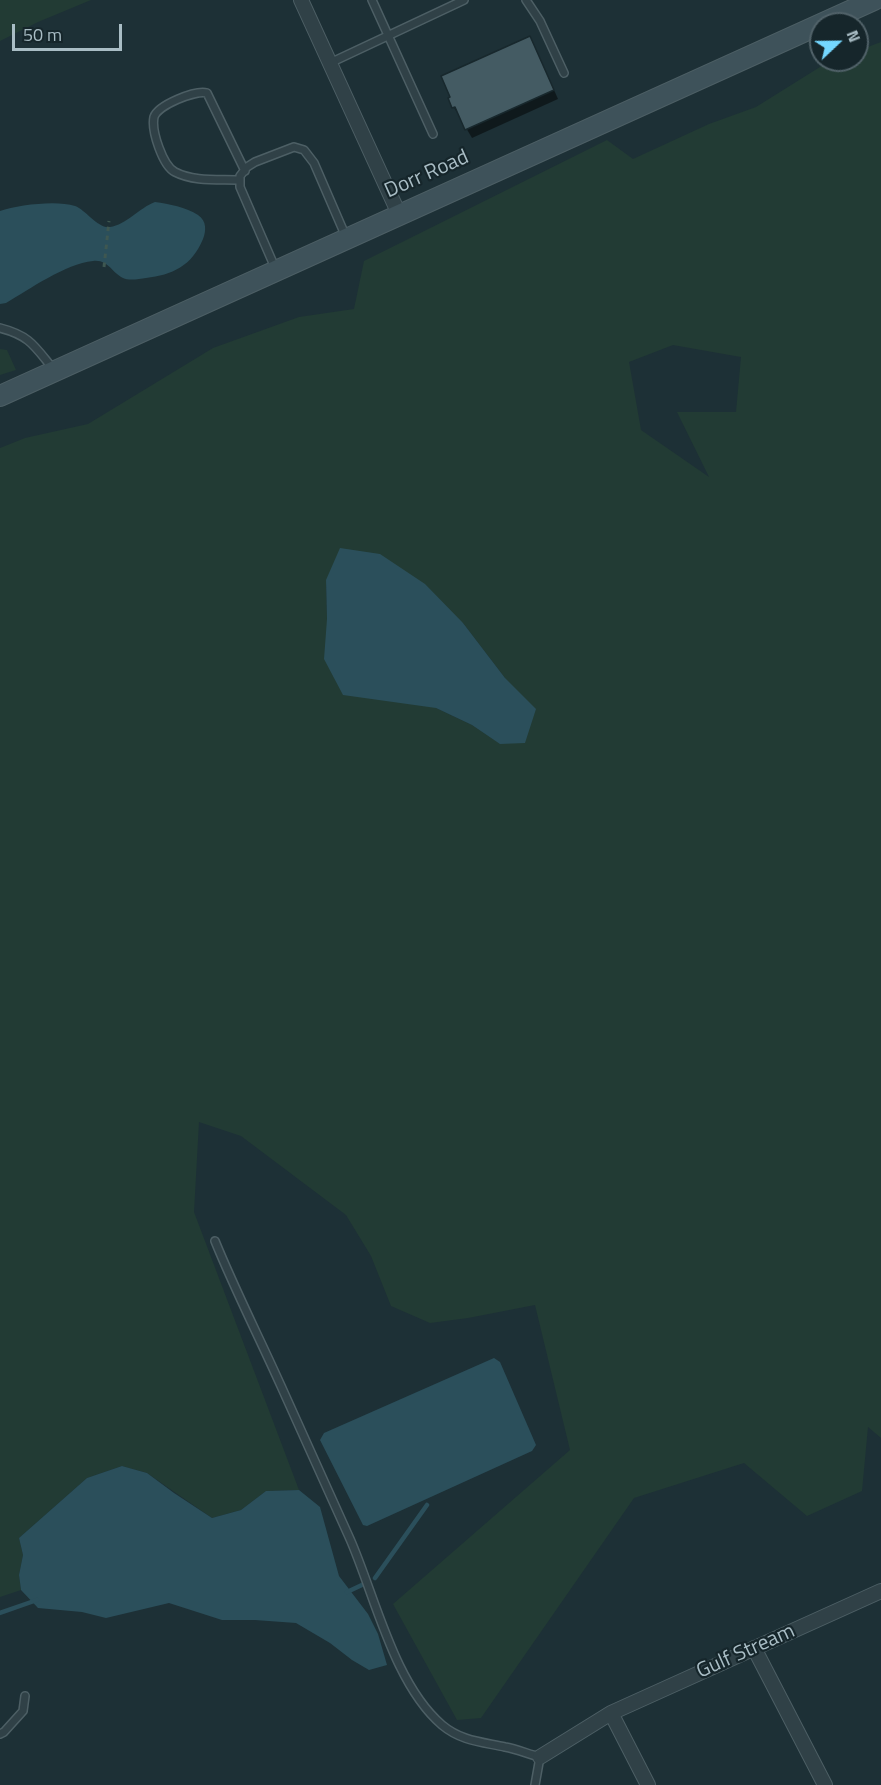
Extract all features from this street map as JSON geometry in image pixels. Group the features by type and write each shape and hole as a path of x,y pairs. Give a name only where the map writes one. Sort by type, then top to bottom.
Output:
{"street":[{"path":"301,0 399,214"},
{"name":"Dorr Road","path":"0,396 842,10 874,0"},
{"name":"Gulf Stream","path":"540,1757 611,1713 881,1591"},
{"path":"754,1648 825,1785"},
{"path":"611,1713 648,1785"}],"lane":[{"path":"372,0 434,134"},
{"path":"330,63 464,0"},
{"path":"526,0 540,21 564,73"},
{"path":"240,180 192,178 169,168 161,154 154,117 158,111 192,93 201,91 207,93 244,171"},
{"path":"276,270 240,187 244,171 255,162 294,147 304,150 314,163 347,238"},
{"path":"0,328 18,333 29,340 54,370"},
{"path":"215,1241 351,1542 390,1642 414,1691 426,1709 456,1735 540,1757 535,1785"},
{"path":"0,1734 23,1711 25,1695"}],"path":[{"path":"104,267 109,220"}],"green space":[{"path":"0,0 91,0 0,41"},
{"path":"881,42 881,1438 868,1427 862,1491 807,1516 744,1463 634,1498 481,1718 457,1720 393,1604 570,1450 535,1305 430,1323 391,1306 371,1256 346,1215 241,1136 199,1122 194,1212 299,1490 266,1491 241,1510 212,1518 147,1473 122,1466 87,1478 19,1538 23,1555 19,1575 21,1590 0,1597 0,448 25,438 88,424 213,348 299,317 354,309 364,261 607,140 633,159 709,124 756,107 812,72 869,72 869,46","holes":["673,345 741,357 736,412 677,412 709,477 641,430 629,362","326,581 463,623 505,678 501,744 472,725 436,708 327,619"]},
{"path":"0,349 7,350 16,370 0,375"}],"water":[{"path":"155,202 188,210 201,217 204,223 204,236 198,248 180,268 155,277 131,280 119,276 102,262 82,263 59,272 6,303 0,304 0,211 37,204 67,204 79,208 101,225 110,227 122,223"},
{"path":"340,548 380,554 425,584 463,623 505,678 536,709 525,743 500,744 472,725 436,708 343,695 324,659 327,619 326,580"},
{"path":"494,1358 500,1362 536,1445 532,1451 367,1526 363,1525 320,1440 324,1433"},
{"path":"122,1466 147,1473 212,1518 241,1510 266,1491 299,1490 320,1507 339,1576 368,1614 378,1634 387,1665 369,1670 296,1623 222,1620 169,1603 106,1618 82,1612 38,1608 21,1590 19,1575 23,1555 19,1538 87,1478"}],"building":[{"path":"530,36 554,90 465,130 455,107 452,108 441,76"}],"waterway":[{"path":"375,1578 427,1505"},
{"path":"347,1592 364,1584"},
{"path":"0,1613 37,1600"}]}
